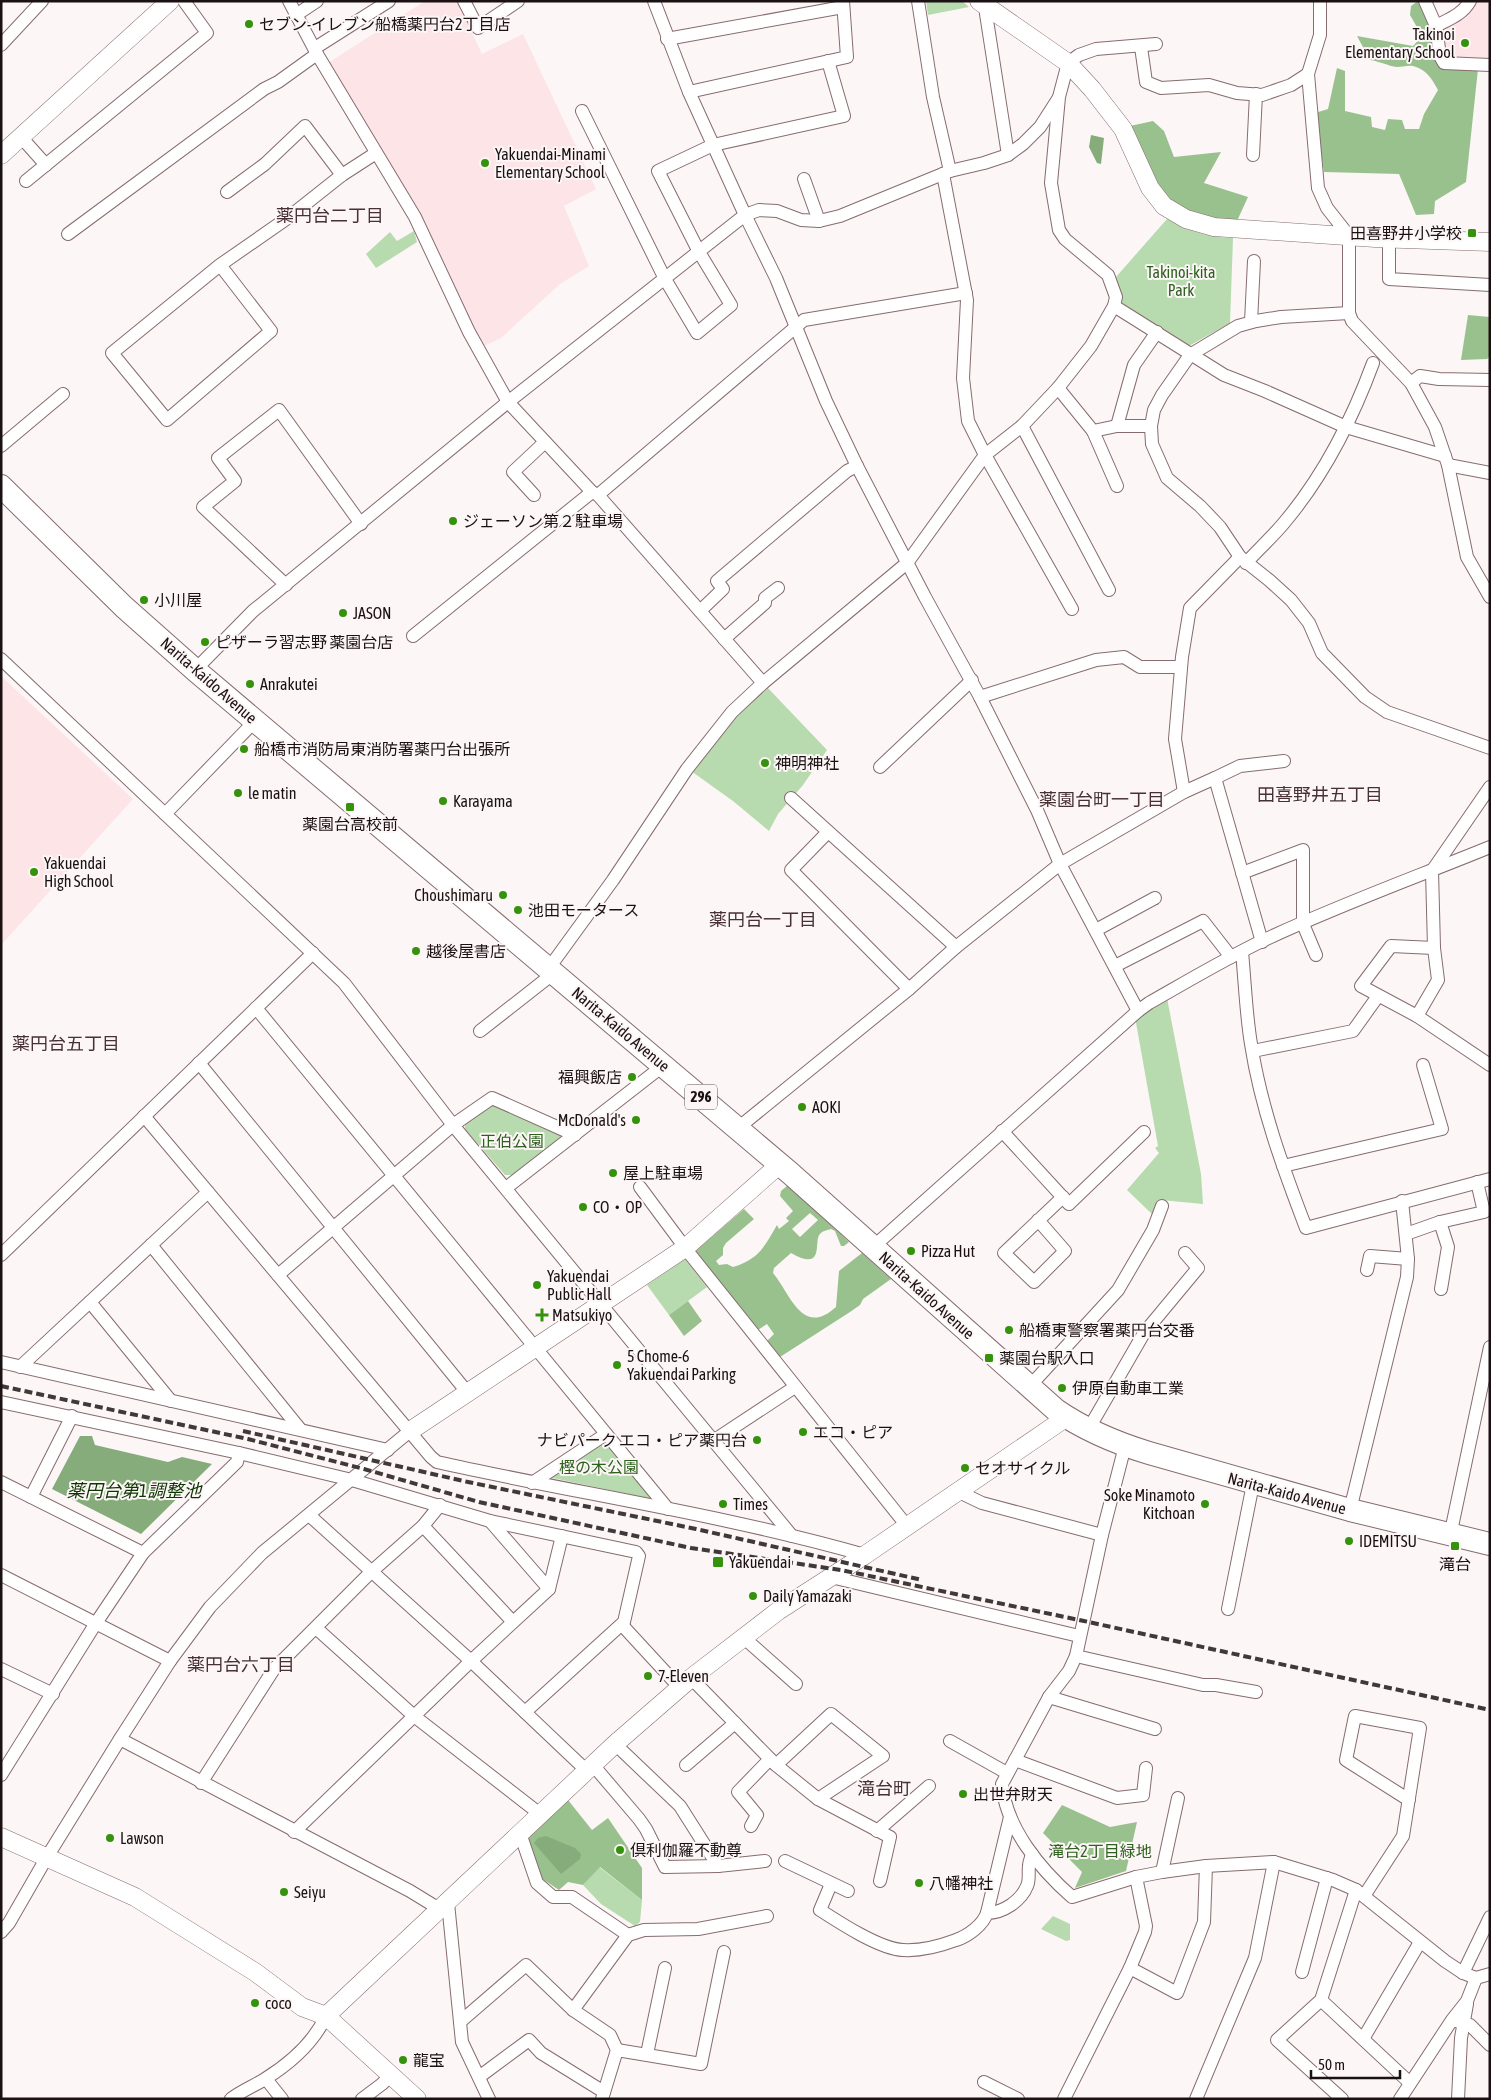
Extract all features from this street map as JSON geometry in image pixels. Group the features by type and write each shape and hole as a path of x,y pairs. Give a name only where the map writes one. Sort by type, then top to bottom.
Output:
{"highway":[{"name":"Narita-Kaido Avenue","path":"1,486 124,607 195,670 738,1128 874,1246 1029,1387 1067,1417 1088,1430 1125,1446 1253,1484 1450,1536 1490,1544"}],"street":[{"path":"1,45 42,1"},
{"path":"1,155 170,1"},
{"path":"26,181 207,33 184,1"},
{"path":"288,1 415,217 469,332 508,402 595,494 763,683"},
{"path":"296,15 318,1"},
{"path":"68,234 264,88 278,82 316,51 389,1"},
{"path":"464,1 478,28 518,1"},
{"path":"654,1 667,39 689,92 776,278 826,401 857,466 907,563 972,680 1037,810 1060,864 1138,1011"},
{"path":"918,1 932,97 966,293 964,395 968,421 984,455 1072,609"},
{"path":"1320,1 1320,35 1308,74 1318,188 1328,208 1349,236 1349,313 1352,321 1411,383 1435,427 1447,461 1467,557 1490,597"},
{"path":"1425,1 1436,26 1440,56 1444,63 1490,65"},
{"path":"1436,26 1457,16 1466,9 1470,1"},
{"path":"982,2 1008,155"},
{"path":"982,2 1068,63 1115,116 1135,152 1150,188 1164,206 1193,222 1214,227 1389,239 1490,242"},
{"path":"667,39 843,4 847,57 689,92"},
{"path":"480,1031 551,971 687,769 732,712 763,683 907,563 984,455 1022,426 1058,388 1091,346 1114,306 1116,297 1108,275 1065,239 1059,230 1050,183 1059,97 1068,63 1079,55 1096,49 1141,47 1156,44"},
{"path":"1141,47 1146,82 1161,88 1209,85 1237,93 1256,94 1278,90 1308,74"},
{"path":"582,111 665,279 696,333 731,305 699,252 658,171 713,145 844,116 828,61"},
{"path":"1253,155 1256,94"},
{"path":"195,670 253,611 362,524 508,402 745,215 759,210 777,211 801,220 819,221 840,216 946,173 1008,155 1023,144 1040,127 1059,97"},
{"path":"227,192 266,164 305,126 342,175"},
{"path":"21,137 46,165"},
{"path":"220,265 271,331 167,420 112,353 220,265 289,217 342,175 376,153"},
{"path":"804,179 819,221"},
{"path":"1389,239 1389,280 1490,285"},
{"path":"1251,322 1254,261"},
{"path":"413,636 595,494 804,320 966,293"},
{"path":"1114,306 1224,376 1265,390 1346,427 1447,461 1490,473"},
{"path":"1349,313 1281,317 1251,322 1238,326 1190,355 1162,395 1154,410 1151,426 1152,444 1167,478 1200,506 1220,527 1243,560 1270,580 1291,600 1309,623 1322,653 1365,697 1387,712 1490,748"},
{"path":"1117,426 1134,364 1157,332"},
{"path":"1184,792 1175,739 1181,667 1190,608 1282,525 1297,507 1346,427 1361,394 1372,362"},
{"path":"1411,383 1420,376 1439,379 1490,380"},
{"path":"1058,388 1093,432 1118,486"},
{"path":"1,446 62,394"},
{"path":"286,585 203,506 235,481 218,458 279,410 362,524"},
{"path":"1022,426 1109,590"},
{"path":"1093,432 1117,426 1151,426"},
{"path":"534,495 513,472 545,442"},
{"path":"700,611 723,590 717,581 847,470 857,466"},
{"path":"724,639 765,603 765,598 778,588"},
{"path":"980,697 1096,660 1124,657 1140,667 1181,667"},
{"path":"1,659 344,983 453,1125 792,1536"},
{"path":"880,767 972,680"},
{"path":"165,814 256,721"},
{"path":"738,1128 909,989 956,947 1060,864 1184,792 1240,766 1284,762"},
{"path":"1215,778 1262,942"},
{"path":"1417,1016 1438,980 1434,948 1432,871 1490,787"},
{"path":"791,798 956,947"},
{"path":"828,832 791,870 909,989"},
{"path":"874,1246 1138,1011 1262,942 1400,881 1432,871 1490,847"},
{"path":"1242,873 1303,850 1303,924 1316,955"},
{"path":"1096,930 1155,898"},
{"path":"1114,966 1203,921 1236,955 1264,1102 1283,1166 1306,1228 1483,1180 1484,1212 1440,1222 1406,1234"},
{"path":"1434,948 1391,946 1361,986 1417,1016 1490,1065"},
{"path":"1,1255 313,953"},
{"path":"1253,1051 1353,1031 1378,996"},
{"path":"256,1008 668,1509"},
{"path":"199,1063 467,1392"},
{"path":"506,1188 664,1065"},
{"path":"1283,1166 1442,1129 1424,1065"},
{"path":"278,1275 453,1125 492,1098 575,1135"},
{"path":"144,1116 437,1462 532,1483 668,1509 865,1554"},
{"path":"1002,1131 1069,1204 1144,1132"},
{"path":"1,1932 10,1923 47,1857 170,1661 210,1607 262,1553 410,1431 685,1248 780,1164"},
{"path":"640,1187 685,1248 907,1526"},
{"path":"20,1367 208,1192"},
{"path":"1038,1220 1065,1252 1034,1282 1004,1253 1038,1220 1063,1197"},
{"path":"1350,1510 1407,1277 1408,1259 1402,1201"},
{"path":"1029,1387 1118,1290 1153,1230 1162,1206"},
{"path":"1440,1222 1448,1247 1441,1289"},
{"path":"151,1245 300,1429"},
{"path":"1088,1430 1144,1333 1198,1268 1185,1253"},
{"path":"1368,1270 1370,1256 1408,1259"},
{"path":"90,1302 171,1401"},
{"path":"1450,1536 1490,1347"},
{"path":"1,1362 388,1450"},
{"path":"713,1442 796,1387"},
{"path":"1,1402 239,1453 352,1480 490,1521 636,1552 638,1556 622,1625 525,1712"},
{"path":"31,1497 72,1416"},
{"path":"229,2098 266,2079 289,2062 320,2030 326,2016 615,1744 685,1683 778,1611 959,1492 1067,1417"},
{"path":"532,1483 606,1434"},
{"path":"1125,1446 1102,1535 1076,1656 1069,1671 1049,1697 1002,1784 1010,1817 1032,1854 1072,1897 1136,1877 1162,1872 1206,1866 1274,1862 1327,1878 1360,1894 1462,1973 1476,1978 1490,1974"},
{"path":"1,1775 7,1756 52,1694 143,1553 236,1462 239,1453"},
{"path":"1,1482 143,1553"},
{"path":"1228,1609 1253,1484"},
{"path":"959,1492 982,1503 1102,1535"},
{"path":"201,1783 274,1669 371,1572 423,1526 440,1505"},
{"path":"309,1515 525,1712 590,1768 640,1819 664,1867 718,1866 765,1861"},
{"path":"490,1521 549,1589"},
{"path":"423,1526 514,1622"},
{"path":"294,1832 471,1661 549,1589 562,1536"},
{"path":"1,1575 170,1661"},
{"path":"831,1577 1080,1636"},
{"path":"622,1625 685,1683 735,1724 773,1762 818,1799 890,1837 880,1881"},
{"path":"316,1628 414,1716 540,1814"},
{"path":"743,1637 796,1684"},
{"path":"1076,1656 1203,1686 1216,1685 1256,1692"},
{"path":"1,1669 52,1694"},
{"path":"1049,1697 1155,1729"},
{"path":"751,1826 757,1815 738,1792 831,1714 883,1756 818,1799"},
{"path":"1342,2099 1277,2040 1321,2000 1360,1894 1403,1836 1409,1800 1420,1728 1355,1716 1346,1760 1409,1800"},
{"path":"686,1765 735,1724"},
{"path":"120,1740 294,1832 410,1891 444,1906"},
{"path":"950,1741 1008,1773"},
{"path":"615,1744 680,1806 718,1866"},
{"path":"1015,1760 1117,1798 1143,1795 1146,1768"},
{"path":"877,1831 929,1786"},
{"path":"1162,1872 1178,1798"},
{"path":"831,1884 820,1910 880,1943 904,1950 934,1947 961,1938 977,1926 987,1913 1010,1817"},
{"path":"518,1834 522,1839 537,1883 553,1897 572,1897 628,1935"},
{"path":"1,1837 135,1897 255,1972 302,2007 326,2016 418,2099"},
{"path":"987,1913 995,1913 1010,1906 1022,1895 1028,1884 1028,1866 1032,1854"},
{"path":"785,1861 848,1891"},
{"path":"1196,2099 1256,1958 1274,1862"},
{"path":"1130,1968 1177,1993 1204,1922 1206,1866"},
{"path":"1064,2099 1140,1945 1146,1926 1136,1877"},
{"path":"1302,1972 1327,1878"},
{"path":"444,1906 462,2042 489,2099"},
{"path":"573,2010 628,1935 644,1930 698,1929 768,1916"},
{"path":"1462,1973 1490,1917"},
{"path":"1363,2039 1420,1942"},
{"path":"617,2050 701,2064 724,1952"},
{"path":"460,2022 526,1965 573,2010 610,2035 617,2050 603,2095 541,2053 529,2040 479,2077"},
{"path":"647,2054 666,1968"},
{"path":"1400,2099 1457,2022 1476,1978"},
{"path":"1321,2000 1410,2083"},
{"path":"1457,2022 1470,2025 1490,2045"},
{"path":"1457,2022 1458,2099"},
{"path":"362,2099 392,2074"},
{"path":"266,2079 282,2099"},
{"path":"984,2082 1018,2099"}],"shaded area":[{"name":"Yakuendai-Minami Elementary School","path":"425,1 457,1 482,54 523,34 596,189 564,206 589,266 560,284 501,338 482,347 328,63"},
{"name":"Takinoi Elementary School","path":"1474,1 1490,1 1490,61 1447,60 1439,31 1459,21 1468,12"},
{"name":"Yakuendai High School","path":"1,676 133,799 1,945"}],"green space":[{"path":"926,1 962,1 969,7 928,15"},
{"path":"1420,1 1431,26 1437,55 1478,69 1466,182 1435,201 1434,214 1416,215 1399,174 1324,172 1315,113 1328,109 1337,68 1345,71 1345,111 1371,117 1372,127 1385,130 1388,119 1402,120 1405,129 1419,129 1424,114 1438,90 1433,82 1418,67 1397,67 1370,60 1357,36 1413,46 1422,36 1410,15 1411,6"},
{"path":"1153,121 1164,131 1174,157 1221,152 1204,183 1248,197 1237,221 1202,218 1175,204 1165,193 1156,181 1130,126"},
{"name":"Takinoi-kita Park","path":"1167,219 1199,233 1233,238 1230,323 1187,347 1119,301 1116,277"},
{"path":"414,231 417,242 376,268 366,254 390,232 397,241"},
{"path":"1468,315 1490,317 1490,356 1487,359 1461,360"},
{"path":"765,685 827,750 803,785 778,814 769,831 733,801 691,771 735,714"},
{"path":"1167,998 1201,1174 1203,1204 1161,1200 1153,1215 1127,1190 1159,1153 1155,1148 1158,1146 1135,1017"},
{"name":"正伯公園","path":"494,1103 563,1136 512,1175 505,1175 465,1129 465,1123"},
{"path":"788,1185 849,1242 841,1246 835,1231 831,1229 825,1231 818,1237 814,1257 809,1259 802,1258 791,1253 774,1268 773,1273 798,1309 814,1318 824,1315 836,1307 839,1271 862,1253 891,1279 863,1299 860,1305 780,1357 767,1341 774,1334 767,1324 758,1330 694,1252 744,1209 754,1219 726,1243 723,1248 723,1255 716,1261 719,1265 727,1264 733,1267 755,1256 764,1246 777,1225 779,1229 789,1221 786,1218 793,1211 780,1196 781,1191","holes":["810,1213 818,1220 800,1237 792,1229"]},
{"path":"685,1259 707,1287 669,1315 647,1285"},
{"path":"688,1301 702,1321 684,1336 669,1315"},
{"name":"樫の木公園","path":"603,1441 652,1499 548,1477"},
{"path":"568,1800 592,1830 608,1818 642,1868 642,1900 600,1867 583,1885 568,1882 559,1890 541,1878 527,1836"},
{"name":"滝台2丁目緑地","path":"1062,1805 1110,1827 1137,1822 1126,1871 1075,1888 1082,1872 1043,1833"},
{"path":"599,1867 642,1900 640,1922 635,1926 601,1904 583,1885"},
{"path":"1053,1916 1070,1924 1070,1940 1066,1941 1041,1929"}],"water":[{"path":"1091,135 1104,138 1101,164 1097,163 1089,147"},
{"name":"薬円台第1調整池","path":"80,1436 92,1436 95,1445 168,1462 182,1457 212,1464 141,1534 52,1489"},
{"path":"546,1836 575,1848 581,1854 580,1859 561,1874 534,1843 538,1838"}],"railway":[{"path":"1,1386 248,1439 364,1469 479,1502 691,1548 841,1570 1490,1710"},
{"path":"243,1431 468,1482 696,1529 922,1580"}],"place":[{"name":"セブン-イレブン船橋薬円台2丁目店","path":"249,24"},
{"name":"Takinoi Elementary School","path":"1465,43"},
{"name":"Yakuendai-Minami Elementary School","path":"485,163"},
{"name":"田喜野井小学校","path":"1472,233"},
{"name":"ジェーソン第２駐車場","path":"453,521"},
{"name":"小川屋","path":"144,600"},
{"name":"JASON","path":"343,613"},
{"name":"ピザーラ習志野 薬園台店","path":"205,642"},
{"name":"Anrakutei","path":"250,684"},
{"name":"船橋市消防局東消防署薬円台出張所","path":"244,749"},
{"name":"神明神社","path":"765,763"},
{"name":"le matin","path":"238,793"},
{"name":"Karayama","path":"443,801"},
{"name":"薬園台高校前","path":"350,807"},
{"name":"Yakuendai High School","path":"34,872"},
{"name":"Choushimaru","path":"503,895"},
{"name":"池田モータース","path":"518,910"},
{"name":"越後屋書店","path":"416,951"},
{"name":"福興飯店","path":"632,1077"},
{"name":"AOKI","path":"802,1107"},
{"name":"McDonald's","path":"636,1120"},
{"name":"屋上駐車場","path":"613,1173"},
{"name":"CO・OP","path":"583,1207"},
{"name":"Pizza Hut","path":"911,1251"},
{"name":"Yakuendai Public Hall","path":"537,1285"},
{"name":"Matsukiyo","path":"542,1315"},
{"name":"船橋東警察署薬円台交番","path":"1009,1330"},
{"name":"薬園台駅入口","path":"989,1358"},
{"name":"5 Chome-6 Yakuendai Parking","path":"617,1365"},
{"name":"伊原自動車工業","path":"1062,1388"},
{"name":"エコ・ピア","path":"803,1432"},
{"name":"ナビパーク エコ・ピア薬円台","path":"757,1440"},
{"name":"セオサイクル","path":"965,1468"},
{"name":"Times","path":"723,1504"},
{"name":"Soke Minamoto Kitchoan","path":"1205,1504"},
{"name":"IDEMITSU","path":"1349,1541"},
{"name":"滝台","path":"1455,1546"},
{"name":"Yakuendai","path":"718,1562"},
{"name":"Daily Yamazaki","path":"753,1596"},
{"name":"7-Eleven","path":"648,1676"},
{"name":"出世弁財天","path":"963,1794"},
{"name":"Lawson","path":"110,1838"},
{"name":"倶利伽羅不動尊","path":"620,1850"},
{"name":"八幡神社","path":"919,1883"},
{"name":"Seiyu","path":"284,1892"},
{"name":"coco","path":"255,2003"},
{"name":"龍宝","path":"403,2060"}],"district":[{"name":"薬円台二丁目","path":"330,216"},
{"name":"田喜野井五丁目","path":"1320,795"},
{"name":"薬園台町一丁目","path":"1102,800"},
{"name":"薬円台一丁目","path":"763,920"},
{"name":"薬円台五丁目","path":"66,1044"},
{"name":"薬円台六丁目","path":"241,1665"},
{"name":"滝台町","path":"884,1789"}]}
